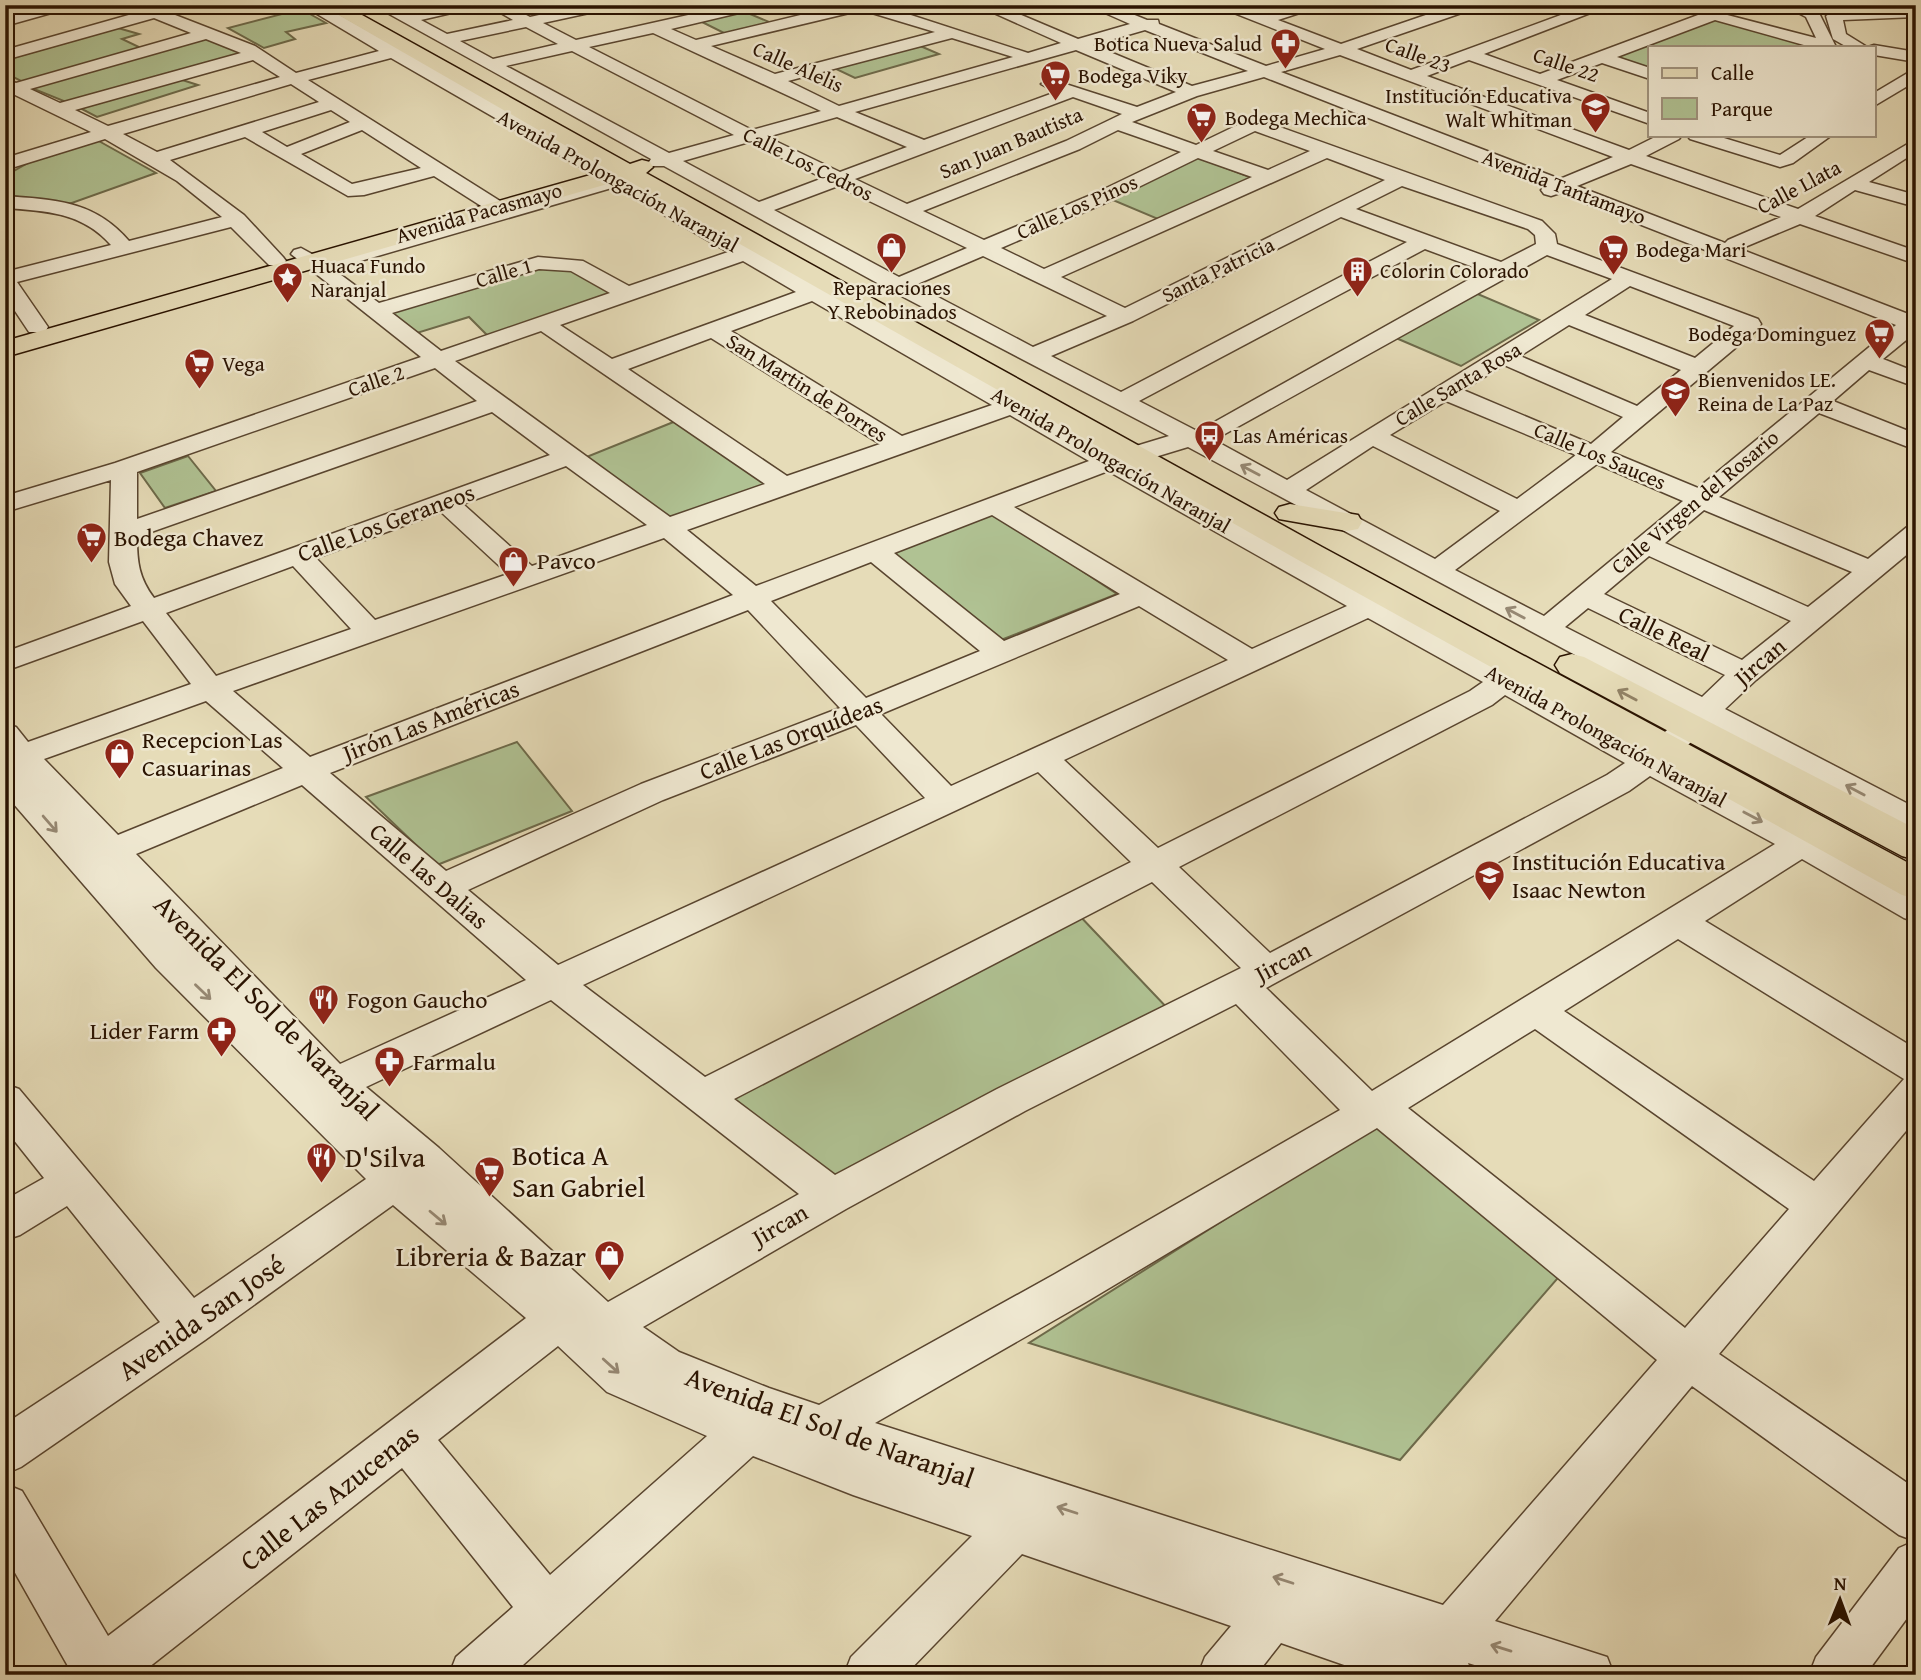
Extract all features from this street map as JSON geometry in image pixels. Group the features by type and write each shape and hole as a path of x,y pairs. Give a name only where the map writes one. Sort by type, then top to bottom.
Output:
{"main road":[{"name":"Avenida Prolongación Naranjal","path":"348,7 537,100 635,173 720,225 1122,458 1313,564 1916,846"},
{"name":"Avenida Prolongación Naranjal","path":"348,7 503,109 635,173 827,253 1164,445 1289,502 1678,737 1914,901"},
{"path":"537,100 560,101"},
{"name":"Avenida Pacasmayo","path":"5,349 498,208 635,173"},
{"path":"681,216 720,225"},
{"name":"Avenida Pacasmayo","path":"5,336 276,261 309,261"},
{"path":"1289,502 1348,522"}],"street":[{"path":"5,21 64,5"},
{"path":"5,55 179,5"},
{"path":"407,19 468,5"},
{"name":"Calle Los Cedros","path":"495,5 746,134 1125,316"},
{"path":"447,39 607,5"},
{"path":"695,45 863,5 892,22 919,15 945,31 1021,54"},
{"path":"984,5 1191,92"},
{"name":"Avenida Tantamayo","path":"1095,5 1146,22"},
{"name":"Avenida Tantamayo","path":"1108,5 1261,70 1566,185 1914,322"},
{"name":"Calle 23","path":"1222,5 1630,157 1916,258"},
{"path":"1262,20 1310,5"},
{"path":"1334,48 1450,5"},
{"path":"1334,48 1471,5"},
{"path":"1410,76 1603,5"},
{"path":"1680,5 1824,46"},
{"path":"1791,5 1812,15 1828,46"},
{"path":"491,64 751,6"},
{"name":"Avenida Prolongación Naranjal","path":"348,7 407,19 560,101 681,216 1014,405 1122,458"},
{"name":"Avenida Prolongación Naranjal","path":"348,7 390,53 503,109"},
{"path":"155,13 256,54 498,208"},
{"path":"773,80 1002,13"},
{"path":"1857,46 1839,36 1834,16 1915,13"},
{"path":"1541,80 1714,15"},
{"name":"Avenida Pacasmayo","path":"498,208 533,206 746,134 1146,22"},
{"name":"Calle Alelis","path":"654,27 773,80 815,102 925,147"},
{"path":"8,88 208,33"},
{"name":"Avenida Pacasmayo","path":"994,65 1021,54 1071,43"},
{"name":"San Juan Bautista","path":"907,211 1073,145 1137,113 1191,92 1334,48"},
{"path":"1876,50 1916,57"},
{"path":"8,160 291,78 390,53"},
{"path":"59,109 256,54"},
{"name":"Calle 22","path":"1467,54 1648,118"},
{"path":"1601,57 1648,73"},
{"path":"740,65 765,59"},
{"path":"1876,61 1916,72"},
{"path":"994,65 1137,113"},
{"path":"1876,100 1916,72"},
{"path":"8,88 105,132 205,192 237,219 276,261"},
{"path":"760,208 1072,92"},
{"path":"153,159 333,104"},
{"path":"285,154 364,123"},
{"path":"1117,123 1269,177"},
{"name":"Calle Los Pinos","path":"898,285 1105,196 1254,124 1327,151"},
{"path":"246,131 348,190 364,189 437,169"},
{"path":"1497,212 1566,185 1671,136"},
{"path":"1699,136 1780,161 1821,136"},
{"name":"Calle Llata","path":"1735,244 1801,216 1913,148"},
{"path":"1045,277 1327,151 1542,229 1546,235 1546,247 1751,324 1594,454 1436,571"},
{"path":"533,206 635,173"},
{"name":"Avenida Prolongación Naranjal","path":"635,173 760,208 827,253 898,285 1193,439 1289,502"},
{"name":"Santa Patricia","path":"1033,355 1125,316 1401,179"},
{"path":"1854,184 1916,201"},
{"name":"Avenida Tantamayo","path":"1566,185 1735,244 1914,322"},
{"path":"5,202 52,207 88,217 101,224 124,248"},
{"path":"1341,209 1504,271"},
{"path":"37,327 5,279 237,219"},
{"path":"1119,402 1426,240"},
{"name":"Jirón Las Américas","path":"113,850 305,771 993,505 1122,458 1210,434 1464,290 1546,247"},
{"name":"Calle 2","path":"5,504 124,468 746,253"},
{"path":"309,261 495,402 668,528 752,597 946,801"},
{"name":"Calle 1","path":"375,311 538,263 576,265 629,295"},
{"name":"Calle Santa Rosa","path":"1289,502 1372,436 1569,317 1628,278"},
{"path":"610,368 815,292"},
{"path":"1569,317 1698,368"},
{"name":"Calle Virgen del Rosario","path":"1545,629 1914,322"},
{"path":"543,323 785,486"},
{"name":"San Martin de Porres","path":"714,330 899,445"},
{"path":"1504,357 1640,416"},
{"path":"1866,360 1916,380"},
{"name":"Calle Los Sauces","path":"1446,391 1869,569"},
{"path":"122,533 495,402"},
{"path":"1815,403 1916,443"},
{"path":"9,756 528,577 1014,405"},
{"path":"1372,436 1520,510"},
{"name":"Calle Los Geraneos","path":"5,662 570,456"},
{"name":"Calle las Dalias","path":"124,468 123,562 129,584 210,688 553,982 832,1196"},
{"path":"445,502 528,577"},
{"path":"993,505 1249,660"},
{"name":"Avenida Prolongación Naranjal","path":"1348,522 1545,629 1678,737 1801,843 1914,901"},
{"name":"Jircan","path":"605,1326 832,1196 1011,1100 1253,978 1618,783 1678,737 1745,673 1916,533"},
{"path":"1645,544 1810,619"},
{"path":"874,551 1001,653"},
{"path":"298,555 370,632"},
{"name":"Avenida Prolongación Naranjal","path":"1313,564 1371,606 1506,680 1678,737 1916,822"},
{"name":"Calle Las Orquídeas","path":"443,887 652,792 862,711 1141,595"},
{"name":"Calle Real","path":"1584,595 1745,673"},
{"path":"335,1084 1371,606"},
{"path":"702,1097 1481,698 1506,680"},
{"name":"Avenida El Sol de Naranjal","path":"9,756 113,850 335,1084 410,1171 559,1319 623,1377 747,1431 853,1472 1272,1615 1450,1654 1589,1675"},
{"name":"Avenida El Sol de Naranjal","path":"9,756 169,958 410,1171 605,1326 663,1367 768,1410 1450,1654"},
{"path":"1041,757 1155,864 1253,978 1373,1109 1687,1357 1916,1518"},
{"path":"822,1428 1010,1324 1373,1109 1678,922 1801,843"},
{"path":"1678,922 1916,1068"},
{"path":"1535,1010 1817,1206"},
{"path":"1450,1654 1687,1357 1916,1091"},
{"path":"5,1100 190,1326"},
{"name":"Avenida San José","path":"5,1451 190,1326 410,1171"},
{"path":"5,1222 72,1182"},
{"name":"Calle Las Azucenas","path":"100,1674 559,1319"},
{"path":"474,1675 747,1431"},
{"path":"406,1437 547,1610"},
{"path":"5,1508 100,1674"},
{"path":"869,1675 1015,1527"},
{"path":"1834,1675 1916,1565"},
{"path":"1223,1675 1272,1615"}],"green space":[{"path":"301,9 326,23 286,32 295,39 264,48 228,28"},
{"path":"743,11 774,24 728,35 700,21"},
{"path":"1716,17 1818,46 1648,46 1648,70 1610,57"},
{"path":"118,28 139,34 122,39 141,48 23,82 5,73 5,60"},
{"path":"206,35 249,53 71,104 29,87"},
{"path":"918,45 939,54 855,78 832,67"},
{"path":"176,78 198,85 97,117 78,107"},
{"path":"97,140 156,173 69,204 5,195 5,176 35,159"},
{"path":"1197,157 1255,179 1165,222 1108,198"},
{"path":"550,265 567,268 617,296 489,337 469,317 417,333 389,312"},
{"path":"1473,292 1539,320 1461,366 1396,338"},
{"path":"676,421 769,485 670,520 584,458"},
{"path":"188,456 216,491 165,508 140,473"},
{"path":"991,511 1117,594 1001,640 885,550"},
{"path":"517,742 572,811 437,865 366,797"},
{"path":"1077,913 1171,1012 836,1181 726,1097"},
{"path":"1379,1122 1564,1271 1400,1460 1029,1343"}],"place":[{"name":"Botica Nueva Salud","path":"1285,71"},
{"name":"Bodega Viky","path":"1055,103"},
{"name":"Institución Educativa Walt Whitman","path":"1595,135"},
{"name":"Bodega Mechica","path":"1202,145"},
{"name":"Reparaciones Y Rebobinados","path":"892,275"},
{"name":"Bodega Mari","path":"1613,277"},
{"name":"Colorin Colorado","path":"1357,298"},
{"name":"Huaca Fundo Naranjal","path":"288,305"},
{"name":"Bodega Dominguez","path":"1879,361"},
{"name":"Vega","path":"199,391"},
{"name":"Bienvenidos LE. Reina de La Paz","path":"1675,419"},
{"name":"Las Américas","path":"1210,463"},
{"name":"Bodega Chavez","path":"91,565"},
{"name":"Pavco","path":"514,588"},
{"name":"Recepcion Las Casuarinas","path":"119,781"},
{"name":"Institución Educativa Isaac Newton","path":"1489,903"},
{"name":"Fogon Gaucho","path":"324,1027"},
{"name":"Lider Farm","path":"222,1058"},
{"name":"Farmalu","path":"390,1089"},
{"name":"D'Silva","path":"322,1184"},
{"name":"Botica A San Gabriel","path":"489,1198"},
{"name":"Libreria & Bazar","path":"609,1283"}]}
